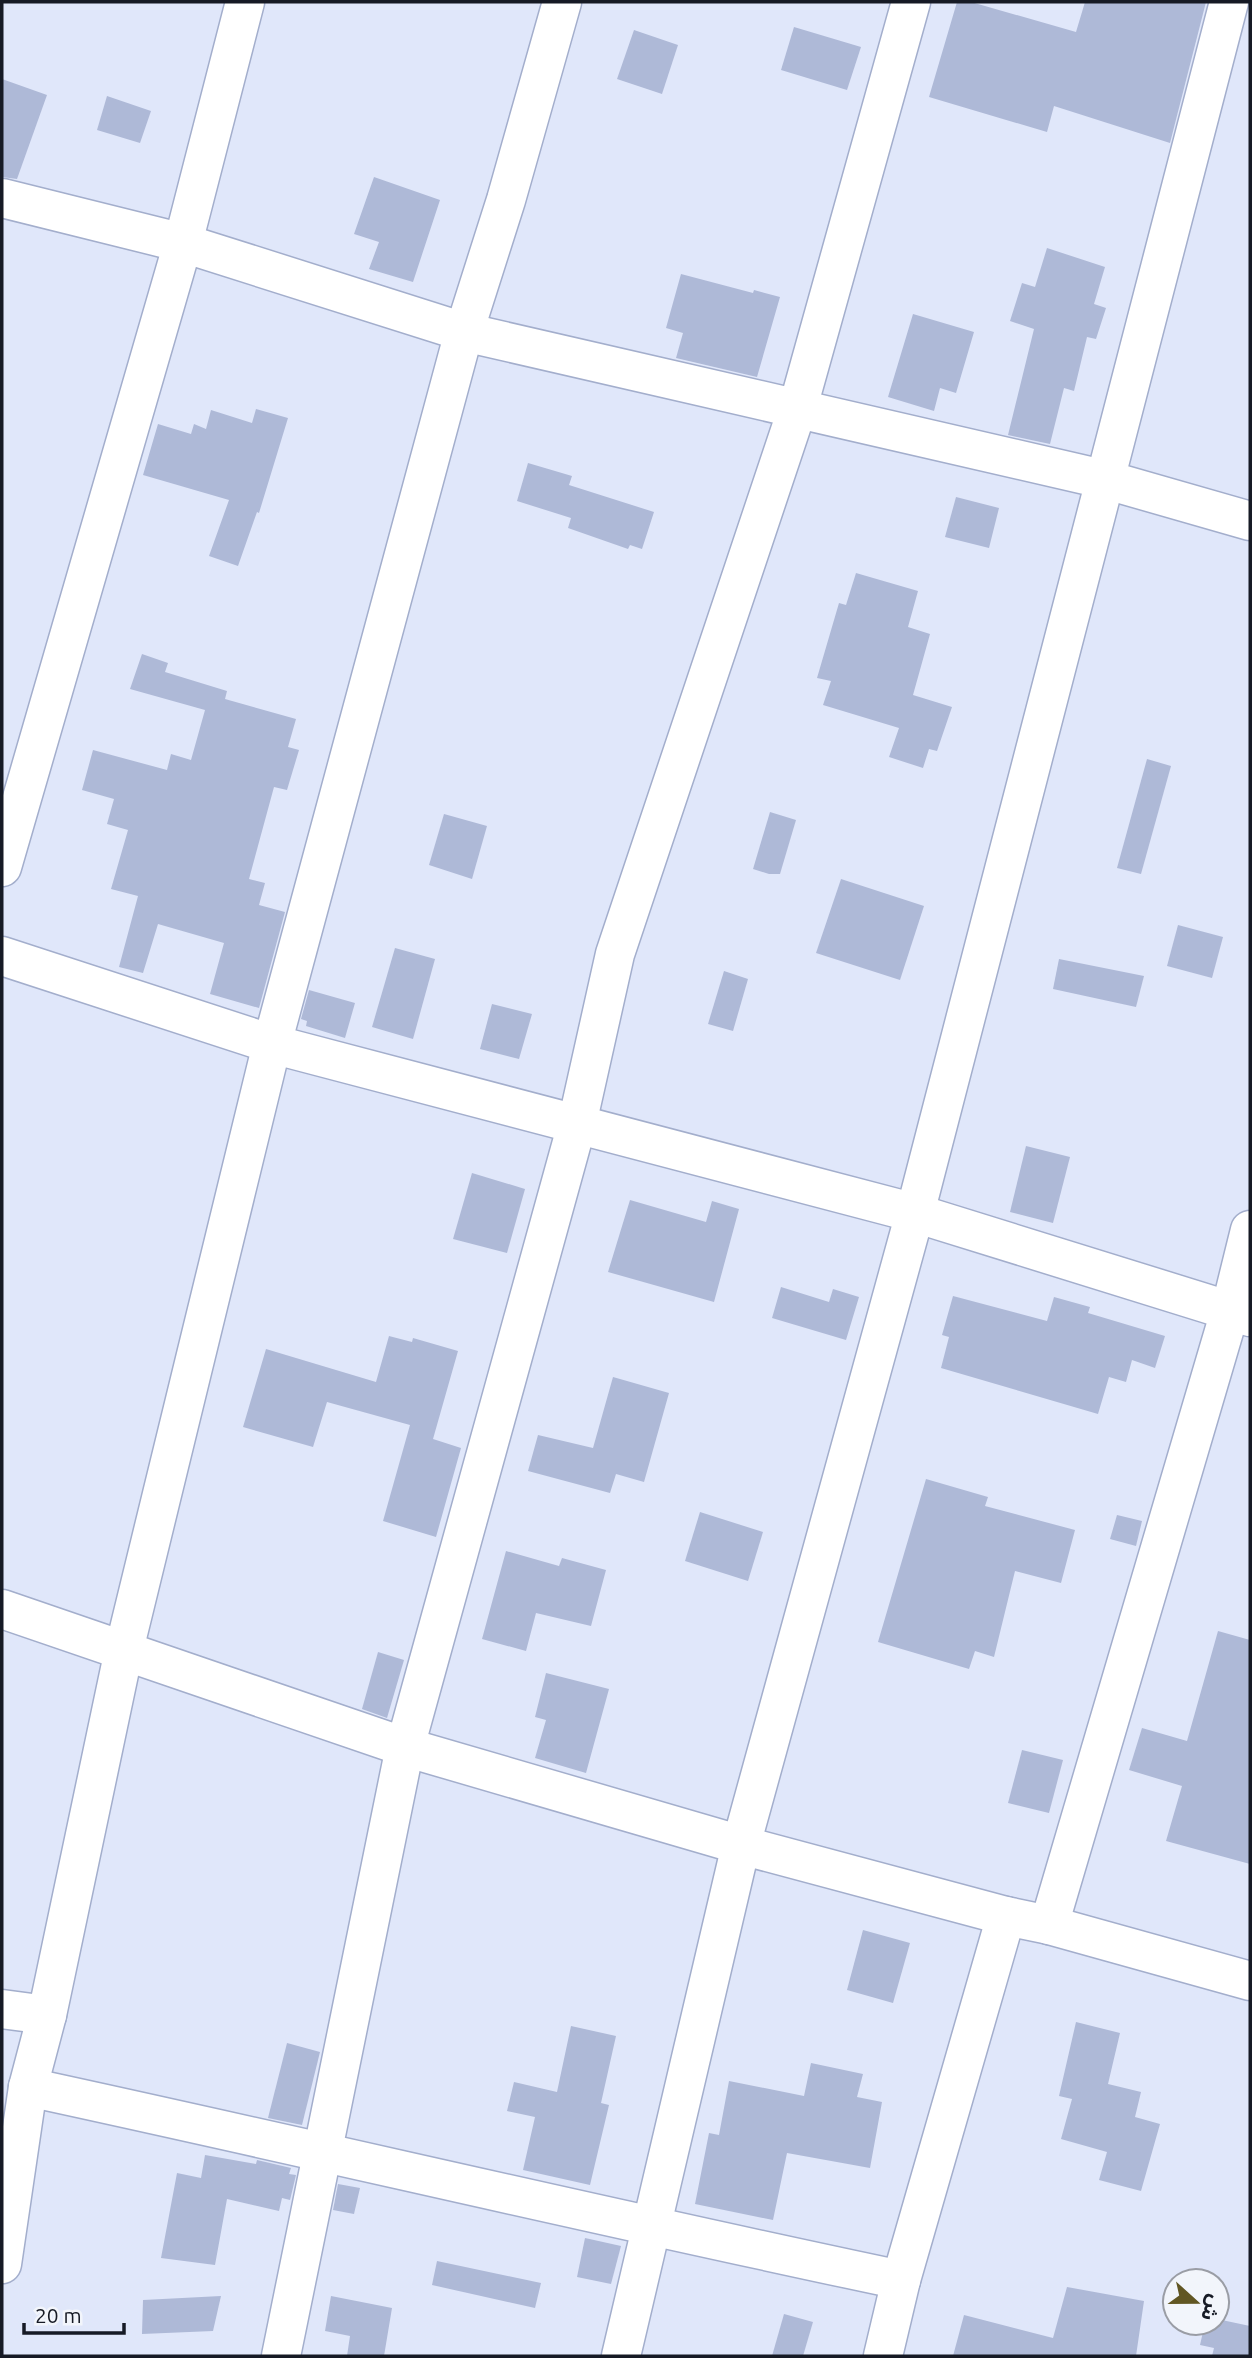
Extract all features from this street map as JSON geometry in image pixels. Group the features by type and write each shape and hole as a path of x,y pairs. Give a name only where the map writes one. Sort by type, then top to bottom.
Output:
{"street":[{"path":"2,867 183,243 245,2"},
{"path":"2,2263 28,2087 47,2015 124,1650 272,1044 464,332 506,200 562,2"},
{"path":"281,2356 405,1747 577,1124 615,954 798,407 911,2"},
{"path":"621,2356 741,1846 915,1213 1229,2"},
{"path":"2,198 183,243 464,332 1107,480 1250,521"},
{"path":"2,956 272,1044 915,1213 1240,1314"},
{"path":"1049,1924 1240,1314 1250,1230"},
{"path":"2,1609 405,1747 741,1846 1006,1916 1049,1924 1250,1981"},
{"path":"883,2356 901,2280 1006,1916"},
{"path":"2,2009 47,2015"},
{"path":"28,2087 324,2151 650,2227 901,2280"}],"building":[{"path":"957,2 971,2 1076,32 1085,2 1206,2 1170,143 1054,106 1047,132 929,97"},
{"path":"794,27 861,47 847,90 781,70"},
{"path":"634,30 678,45 662,94 617,79"},
{"path":"2,79 47,95 17,179 2,177"},
{"path":"107,96 151,111 140,143 97,130"},
{"path":"374,177 440,200 413,282 369,269 379,242 354,234"},
{"path":"1047,248 1105,267 1094,304 1106,308 1096,339 1087,337 1074,391 1064,388 1050,444 1008,435 1034,329 1010,321 1022,283 1035,287"},
{"path":"681,274 753,293 754,290 780,297 757,377 676,358 683,333 666,328"},
{"path":"913,314 974,332 956,393 940,388 934,411 888,397"},
{"path":"256,409 288,418 259,513 257,512 238,566 209,556 229,500 143,475 158,424 191,434 194,424 206,429 211,410 252,423"},
{"path":"528,463 572,476 569,485 654,512 642,549 630,545 628,549 568,528 571,518 517,501"},
{"path":"956,497 999,508 989,548 945,537"},
{"path":"856,573 918,591 908,627 930,634 913,695 952,707 937,751 929,749 923,768 889,757 899,728 823,705 831,681 817,678 839,603 846,605"},
{"path":"142,654 168,663 165,672 227,691 225,699 296,719 288,747 299,750 287,790 274,787 249,879 265,883 259,905 285,912 259,1008 210,994 224,943 158,924 143,973 119,967 138,896 111,889 128,830 107,824 114,799 82,790 93,750 167,770 171,754 191,760 205,710 130,689"},
{"path":"1147,759 1171,766 1141,874 1117,868"},
{"path":"770,812 796,820 780,874 753,869"},
{"path":"444,814 487,826 472,879 429,865"},
{"path":"841,879 924,906 900,980 816,953"},
{"path":"1178,925 1223,937 1212,978 1167,966"},
{"path":"395,948 435,959 413,1039 372,1027"},
{"path":"1059,959 1144,976 1136,1007 1053,989"},
{"path":"724,971 748,979 733,1031 708,1024"},
{"path":"309,990 355,1003 345,1038 306,1026 307,1021 301,1019"},
{"path":"492,1004 532,1014 519,1059 480,1049"},
{"path":"1026,1146 1070,1157 1053,1223 1010,1212"},
{"path":"472,1173 525,1189 507,1253 453,1239"},
{"path":"630,1200 706,1222 712,1201 739,1209 714,1302 608,1272"},
{"path":"781,1287 829,1302 833,1289 859,1297 846,1340 772,1318"},
{"path":"953,1296 1047,1321 1054,1297 1090,1307 1088,1313 1165,1336 1155,1368 1132,1360 1126,1382 1109,1377 1098,1414 941,1368 949,1337 942,1335"},
{"path":"389,1336 412,1342 413,1338 458,1351 433,1439 461,1448 436,1537 383,1521 410,1425 327,1402 313,1447 243,1427 266,1349 376,1382"},
{"path":"613,1377 669,1393 644,1482 616,1474 610,1493 528,1471 538,1435 593,1448"},
{"path":"926,1479 988,1497 985,1506 1075,1530 1061,1583 1015,1571 994,1657 975,1651 969,1669 878,1642"},
{"path":"700,1512 763,1532 748,1581 685,1561"},
{"path":"1117,1515 1142,1521 1136,1546 1110,1539"},
{"path":"506,1551 559,1566 562,1558 606,1570 591,1626 536,1613 526,1651 482,1639"},
{"path":"1218,1631 1250,1640 1250,1864 1166,1841 1182,1786 1129,1770 1142,1728 1187,1741"},
{"path":"378,1652 404,1660 387,1718 362,1709"},
{"path":"546,1673 609,1689 586,1773 535,1758 546,1720 535,1717"},
{"path":"1022,1750 1063,1760 1049,1813 1008,1803"},
{"path":"863,1930 910,1943 893,2003 847,1990"},
{"path":"1076,2022 1120,2033 1108,2084 1141,2092 1135,2117 1160,2124 1141,2191 1099,2180 1107,2152 1061,2139 1072,2099 1059,2096"},
{"path":"571,2026 616,2036 601,2103 609,2105 590,2185 523,2170 535,2117 507,2111 514,2082 557,2092"},
{"path":"287,2043 320,2052 302,2125 268,2118"},
{"path":"811,2063 863,2074 857,2097 882,2102 870,2168 787,2153 773,2220 695,2204 709,2133 719,2135 729,2081 804,2096"},
{"path":"205,2155 256,2164 257,2160 291,2168 289,2174 296,2175 290,2200 282,2198 279,2211 227,2199 215,2265 161,2258 177,2173 201,2178"},
{"path":"338,2184 360,2188 354,2214 333,2210"},
{"path":"585,2238 621,2246 611,2284 577,2277"},
{"path":"437,2261 541,2283 535,2308 432,2285"},
{"path":"1067,2287 1144,2301 1136,2356 953,2356 964,2315 1053,2338"},
{"path":"221,2296 213,2331 142,2334 143,2300"},
{"path":"331,2296 392,2308 384,2356 347,2356 350,2336 325,2331"},
{"path":"784,2314 813,2322 803,2356 772,2356"},
{"path":"1231,2322 1250,2326 1250,2356 1212,2356 1214,2348 1200,2345 1202,2337 1231,2337"}]}
